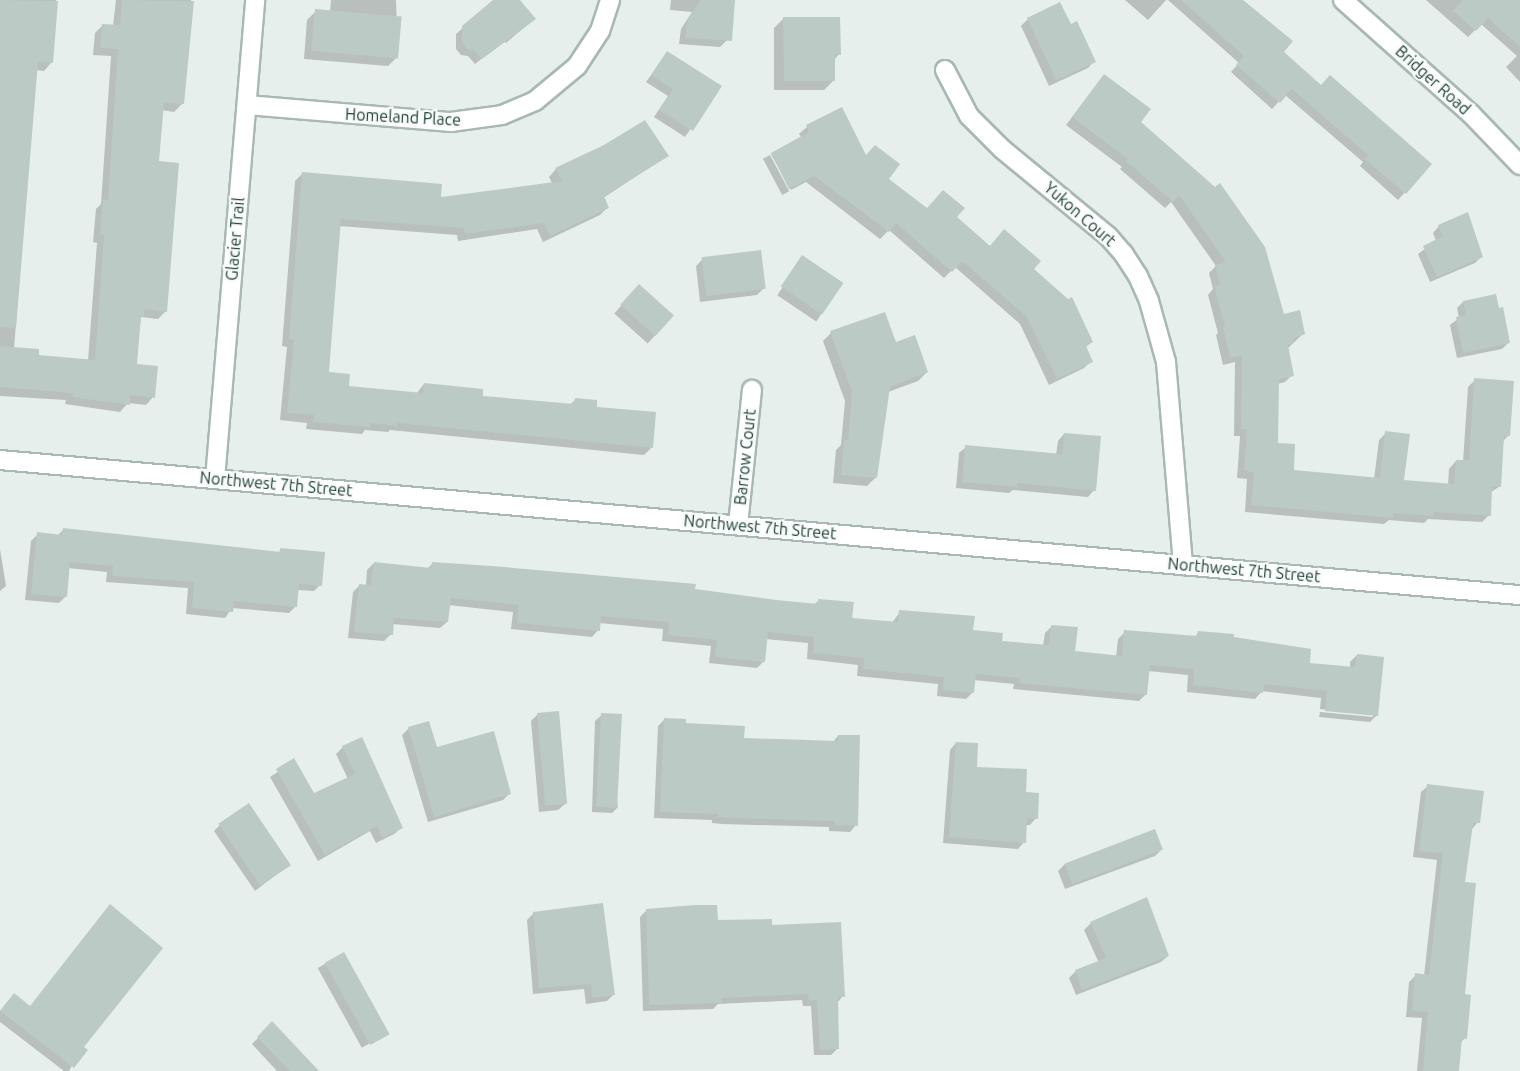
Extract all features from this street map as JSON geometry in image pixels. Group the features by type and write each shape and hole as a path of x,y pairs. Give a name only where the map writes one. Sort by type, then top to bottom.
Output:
{"street":[{"name":"Glacier Trail","path":"215,479 255,0"},
{"name":"Homeland Place","path":"247,105 451,122 502,115 535,101 577,66 600,32 610,0"},
{"name":"Bridger Road","path":"1343,0 1471,114 1520,165"},
{"name":"Yukon Court","path":"945,70 969,116 1002,149 1108,236 1138,276 1153,311 1166,362 1183,565"},
{"name":"Barrow Court","path":"738,525 752,390"},
{"name":"Northwest 7th Street","path":"0,460 1520,595"}],"building":[{"path":"0,0 58,1 53,63 38,62 16,328 0,327"},
{"path":"122,0 194,1 184,104 164,103 159,161 179,163 167,312 144,309 144,316 141,316 137,364 158,366 155,398 130,395 130,405 72,397 73,393 0,387 0,346 39,349 39,355 95,360 104,235 100,235 103,200 108,200 118,49 100,48 102,24 120,25"},
{"path":"493,0 520,0 536,19 482,59 474,50 467,49 462,42 462,26"},
{"path":"700,0 735,0 732,41 685,38 687,21"},
{"path":"1181,0 1243,0 1293,41 1284,52 1321,85 1330,75 1432,164 1406,194 1365,159 1368,155 1292,89 1280,103 1236,65 1244,56"},
{"path":"1463,0 1520,0 1520,47 1488,18 1476,31 1453,11"},
{"path":"1060,2 1071,24 1077,21 1096,62 1056,80 1027,18"},
{"path":"315,9 402,17 398,58 311,51"},
{"path":"783,17 840,17 841,55 835,54 835,81 784,81"},
{"path":"667,51 722,86 693,131 659,110 673,89 651,75"},
{"path":"1104,74 1151,109 1141,122 1215,187 1220,183 1265,247 1284,314 1300,310 1305,334 1293,339 1294,343 1288,345 1294,376 1279,379 1278,443 1295,444 1294,470 1380,478 1385,431 1410,434 1404,480 1454,484 1456,460 1469,460 1474,378 1514,381 1510,436 1504,436 1501,487 1492,486 1491,516 1434,512 1433,516 1394,513 1393,518 1251,505 1254,472 1244,471 1247,429 1241,429 1242,355 1230,358 1223,327 1225,326 1214,286 1220,284 1215,265 1226,262 1179,195 1173,202 1126,161 1128,159 1072,117"},
{"path":"842,107 866,155 875,145 900,164 889,179 927,208 943,190 965,208 957,217 990,246 1004,229 1041,261 1034,269 1068,299 1072,297 1093,342 1086,346 1093,362 1057,379 1027,317 962,261 952,272 896,223 889,232 814,176 789,189 771,153 809,132 806,125"},
{"path":"645,120 669,156 604,196 609,208 550,236 544,223 465,234 464,228 341,219 329,372 350,374 349,386 423,393 424,383 483,389 483,396 574,404 575,398 597,400 597,407 656,412 653,448 397,423 397,426 371,423 371,427 313,422 314,415 287,413 294,340 289,339 302,172 442,184 441,197 562,181 555,168 604,145"},
{"path":"1468,212 1483,257 1437,277 1423,246 1443,236 1438,225"},
{"path":"761,250 766,289 706,296 701,257"},
{"path":"802,255 843,283 822,314 781,287"},
{"path":"639,284 674,315 655,336 620,305"},
{"path":"1496,294 1499,308 1503,307 1510,343 1463,353 1456,317 1466,315 1463,301"},
{"path":"885,312 896,342 915,335 928,372 890,387 877,478 841,475 844,440 848,440 852,392 830,331"},
{"path":"1064,433 1101,436 1096,491 1017,483 1017,487 962,482 965,445 1062,454"},
{"path":"63,528 280,552 280,548 325,552 322,586 299,584 297,607 234,601 233,612 192,608 194,582 112,576 113,566 70,562 67,597 31,594 37,532 62,535"},
{"path":"374,562 431,568 432,562 492,566 696,584 695,589 776,600 818,604 818,599 854,602 852,618 898,622 899,610 975,616 973,630 1003,633 1002,641 1049,645 1051,625 1078,627 1075,651 1122,656 1124,630 1197,636 1198,631 1234,634 1234,637 1311,649 1310,663 1355,667 1357,654 1384,657 1378,716 1325,711 1327,691 1264,684 1263,693 1193,685 1194,669 1150,665 1147,695 1019,683 1020,678 976,674 974,693 943,690 944,677 863,669 864,658 813,653 814,637 768,632 765,662 715,657 717,640 668,635 669,622 601,616 600,631 517,623 519,605 451,598 448,622 394,618 393,635 354,632 359,584 371,585"},
{"path":"559,711 567,804 545,806 537,713"},
{"path":"601,713 622,714 617,808 596,807"},
{"path":"664,718 686,719 686,723 745,726 744,738 838,741 838,735 860,735 858,826 835,825 835,821 730,818 717,817 718,814 660,812"},
{"path":"429,721 437,747 494,731 511,794 434,817 408,727"},
{"path":"362,737 403,828 382,838 377,826 325,855 276,769 294,758 314,793 355,774 342,746"},
{"path":"956,742 978,743 977,767 1027,769 1026,792 1039,793 1038,819 1027,818 1026,843 949,837"},
{"path":"1427,784 1484,791 1480,823 1473,823 1465,882 1476,883 1465,994 1471,995 1467,1039 1462,1038 1459,1071 1423,1071 1428,1012 1412,1011 1415,973 1429,975 1443,853 1419,851"},
{"path":"249,803 291,865 260,886 218,824"},
{"path":"1155,829 1163,850 1072,884 1064,864"},
{"path":"1147,897 1169,956 1082,990 1075,970 1106,958 1090,922"},
{"path":"603,903 615,995 592,998 591,984 539,988 533,912"},
{"path":"110,904 163,948 84,1047 88,1050 74,1068 0,1011 14,993 30,1006"},
{"path":"717,905 718,920 772,919 772,925 841,922 845,997 838,997 839,1049 820,1050 817,1000 809,1001 808,994 721,998 721,1003 649,1005 646,909"},
{"path":"344,952 390,1034 370,1045 325,963"},
{"path":"272,1021 319,1071 290,1071 257,1037"}]}
